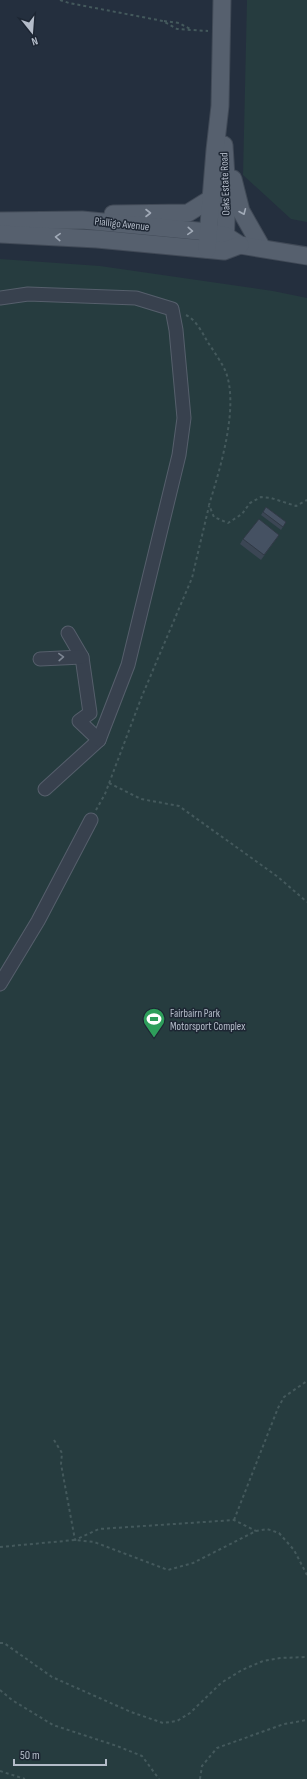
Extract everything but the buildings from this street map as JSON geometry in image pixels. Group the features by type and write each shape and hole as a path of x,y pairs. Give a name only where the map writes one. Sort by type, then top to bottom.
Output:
{"main road":[{"name":"Oaks Estate Road","path":"208,241 218,118 222,0"},
{"name":"Oaks Estate Road","path":"218,118 222,134 230,244"},
{"path":"222,134 242,211 262,248"},
{"path":"82,220 110,214 188,213 212,198"},
{"name":"Pialligo Avenue","path":"0,221 82,220 307,256"},
{"name":"Pialligo Avenue","path":"0,234 97,239 208,241"}],"lane":[{"path":"0,298 28,294 136,298 172,309 176,330 184,418 179,455 128,665 100,740 45,789"},
{"path":"68,633 82,657 90,712 79,722 100,740"},
{"path":"40,659 82,657"},
{"path":"0,984 38,921 91,820"}],"path":[{"path":"60,0 90,8 179,23 191,30"},
{"path":"163,21 177,29 221,31"},
{"path":"91,820 109,784 142,696 192,578 228,427 231,406 229,385 225,370 197,326 189,317 172,309"},
{"path":"209,504 214,517 228,522 242,514 250,503 261,497 271,498 296,506 307,500"},
{"path":"109,784 141,799 179,806 278,877 307,902"},
{"path":"234,1520 278,1408 284,1397 307,1381"},
{"path":"54,1440 62,1453 61,1464 75,1540"},
{"path":"75,1540 99,1529 234,1520 256,1531"},
{"path":"0,1547 75,1540 94,1542 168,1570 193,1563 256,1531 267,1529 279,1533 294,1550 307,1574"},
{"path":"0,1643 4,1642 52,1677 131,1712 164,1723 177,1721 190,1713 222,1683 242,1670 263,1662 280,1658 307,1657"},
{"path":"0,1690 12,1700 53,1725 117,1746 142,1756 159,1779"},
{"path":"200,1779 202,1766 217,1748 284,1724 307,1720"},
{"path":"0,1771 25,1779"}],"green space":[{"path":"247,0 307,0 307,222 291,219 243,175"},
{"name":"Fairbairn Park Motorsport Complex","path":"0,259 100,266 273,291 307,298 307,1779 0,1779"}],"place":[{"name":"Fairbairn Park Motorsport Complex","path":"154,1038"}]}
